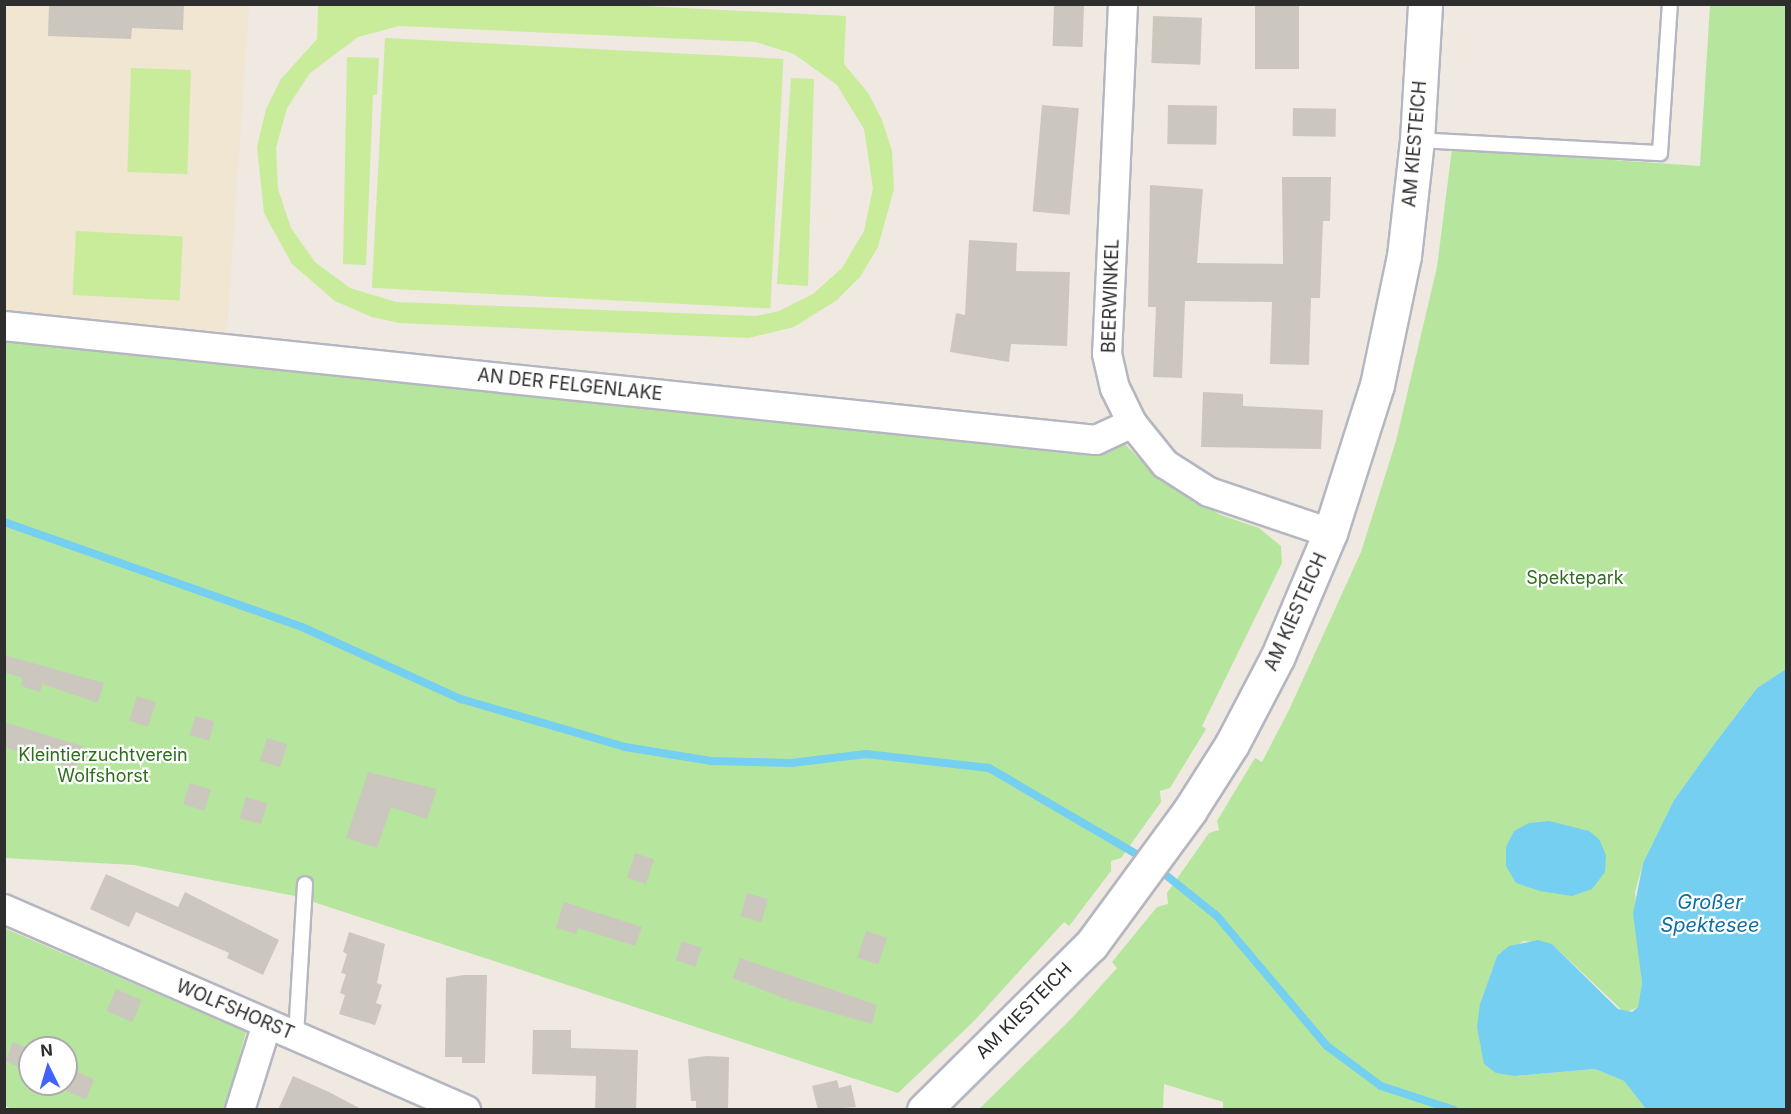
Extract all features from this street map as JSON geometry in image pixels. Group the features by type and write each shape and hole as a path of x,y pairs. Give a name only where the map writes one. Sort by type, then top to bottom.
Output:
{"street":[{"name":"BEERWINKEL","path":"1123,4 1107,354 1132,423 1165,464 1209,492 1330,533"},
{"name":"AM KIESTEICH","path":"924,1110 1091,945 1232,744 1278,656 1330,533 1377,385 1404,256 1417,140 1425,4"},
{"name":"AN DER FELGENLAKE","path":"4,326 1096,440 1132,423"},
{"name":"WOLFSHORST","path":"4,909 466,1110"},
{"path":"240,1110 267,1024"}],"lane":[{"path":"1417,140 1660,153 1670,4"},
{"path":"296,1036 305,884"}],"shaded area":[{"path":"4,5 249,5 227,332 5,311"}],"green space":[{"path":"603,4 846,16 844,64 868,93 882,120 892,151 894,189 878,247 860,277 837,300 794,327 748,338 399,323 372,317 335,301 292,264 264,213 257,147 266,109 281,79 317,39 318,5","holes":["399,26 756,42 794,54 837,85 864,129 873,188 864,231 842,268 813,294 779,311 756,316 396,302 350,288 315,262 291,228 278,189 276,148 287,108 310,73 358,37"]},
{"name":"Spektepark","path":"1710,5 1786,5 1786,669 1757,688 1715,743 1674,800 1643,863 1635,892 1642,982 1638,1007 1625,1013 1552,944 1524,941 1497,956 1480,1004 1515,1076 1595,1069 1624,1081 1646,1109 1223,1109 1223,1102 1164,1084 1163,1109 978,1110 1071,1019 1117,968 1112,962 1157,907 1168,904 1167,893 1209,833 1219,830 1217,821 1255,758 1262,762 1289,710 1361,552 1396,441 1437,267 1452,149 1700,166"},
{"path":"385,38 783,59 770,309 372,288"},
{"path":"347,57 379,58 377,95 373,95 366,265 343,264"},
{"path":"131,68 191,70 187,174 127,172"},
{"path":"791,78 814,79 808,286 777,284"},
{"path":"76,231 183,237 180,301 73,295"},
{"name":"Kleintierzuchtverein Wolfshorst","path":"4,340 1085,451 1125,444 1162,482 1221,515 1259,528 1281,546 1282,563 1202,726 1206,729 1170,788 1160,791 1161,802 1121,858 1111,861 1111,871 1069,926 1064,922 974,1021 898,1093 295,896 134,865 5,858"},
{"path":"4,928 246,1032 225,1109 14,1110 5,1106"}],"water":[{"name":"Großer Spektesee","path":"1786,669 1786,1109 1646,1109 1624,1081 1595,1069 1515,1076 1496,1073 1484,1064 1477,1027 1480,1004 1497,956 1509,946 1538,940 1552,944 1618,1009 1632,1012 1638,1007 1642,982 1633,914 1643,863 1674,800 1715,743 1757,688"},
{"path":"1549,821 1589,831 1599,839 1606,855 1605,872 1592,889 1572,896 1540,891 1516,883 1506,866 1506,847 1514,831 1529,823"}],"building":[{"path":"49,4 184,4 183,30 132,28 131,39 48,36"},
{"path":"1255,4 1299,4 1299,69 1255,69"},
{"path":"1054,5 1084,6 1083,47 1053,46"},
{"path":"1153,16 1202,18 1200,65 1151,63"},
{"path":"1042,105 1079,108 1070,215 1033,212"},
{"path":"1168,105 1217,106 1216,145 1167,144"},
{"path":"1293,108 1336,109 1336,137 1293,136"},
{"path":"1282,177 1331,177 1330,221 1323,221 1320,298 1311,298 1309,365 1270,364 1272,302 1185,301 1182,378 1153,377 1156,307 1148,307 1150,185 1203,189 1197,263 1283,264"},
{"path":"969,240 1017,243 1016,271 1070,272 1067,346 1011,344 1009,362 950,352 956,313 965,315"},
{"path":"1203,392 1243,394 1243,406 1323,410 1321,449 1201,447"},
{"path":"4,655 104,683 98,703 42,684 40,692 21,686 23,678 4,672"},
{"path":"137,696 156,702 148,727 129,721"},
{"path":"195,716 214,721 209,740 190,735"},
{"path":"4,722 82,746 75,769 4,747"},
{"path":"267,738 287,744 280,767 260,761"},
{"path":"368,772 437,789 427,819 391,807 377,848 346,838"},
{"path":"190,783 211,790 204,811 183,804"},
{"path":"246,797 267,803 261,824 240,818"},
{"path":"635,853 654,859 646,884 627,878"},
{"path":"106,874 178,907 185,892 279,940 263,975 227,958 229,953 136,912 129,927 90,909"},
{"path":"747,893 768,899 762,922 740,916"},
{"path":"564,902 642,927 635,946 578,928 576,934 556,928"},
{"path":"866,931 887,938 878,964 857,958"},
{"path":"349,932 385,944 377,983 382,985 376,1003 382,1005 375,1025 339,1014 345,995 340,993 346,974 341,973 347,954 343,952"},
{"path":"682,941 702,948 695,967 675,960"},
{"path":"740,958 877,1005 872,1024 788,1000 733,978"},
{"path":"487,975 485,1063 462,1063 462,1057 445,1057 446,978"},
{"path":"116,989 142,1000 132,1022 107,1011"},
{"path":"533,1030 571,1030 571,1048 638,1050 636,1110 595,1109 596,1076 532,1074"},
{"path":"13,1042 18,1044 18,1067 5,1061"},
{"path":"706,1056 729,1057 728,1110 696,1110 696,1101 691,1101 688,1059"},
{"path":"78,1072 94,1079 86,1099 78,1096"},
{"path":"293,1076 329,1092 363,1110 278,1110"},
{"path":"837,1080 839,1088 851,1085 856,1107 818,1110 812,1086"}],"waterway":[{"path":"4,522 302,627 461,699 625,747 711,761 791,763 866,754 989,768 1145,859"},
{"path":"1157,868 1217,916 1327,1046 1381,1086 1454,1110"}]}
